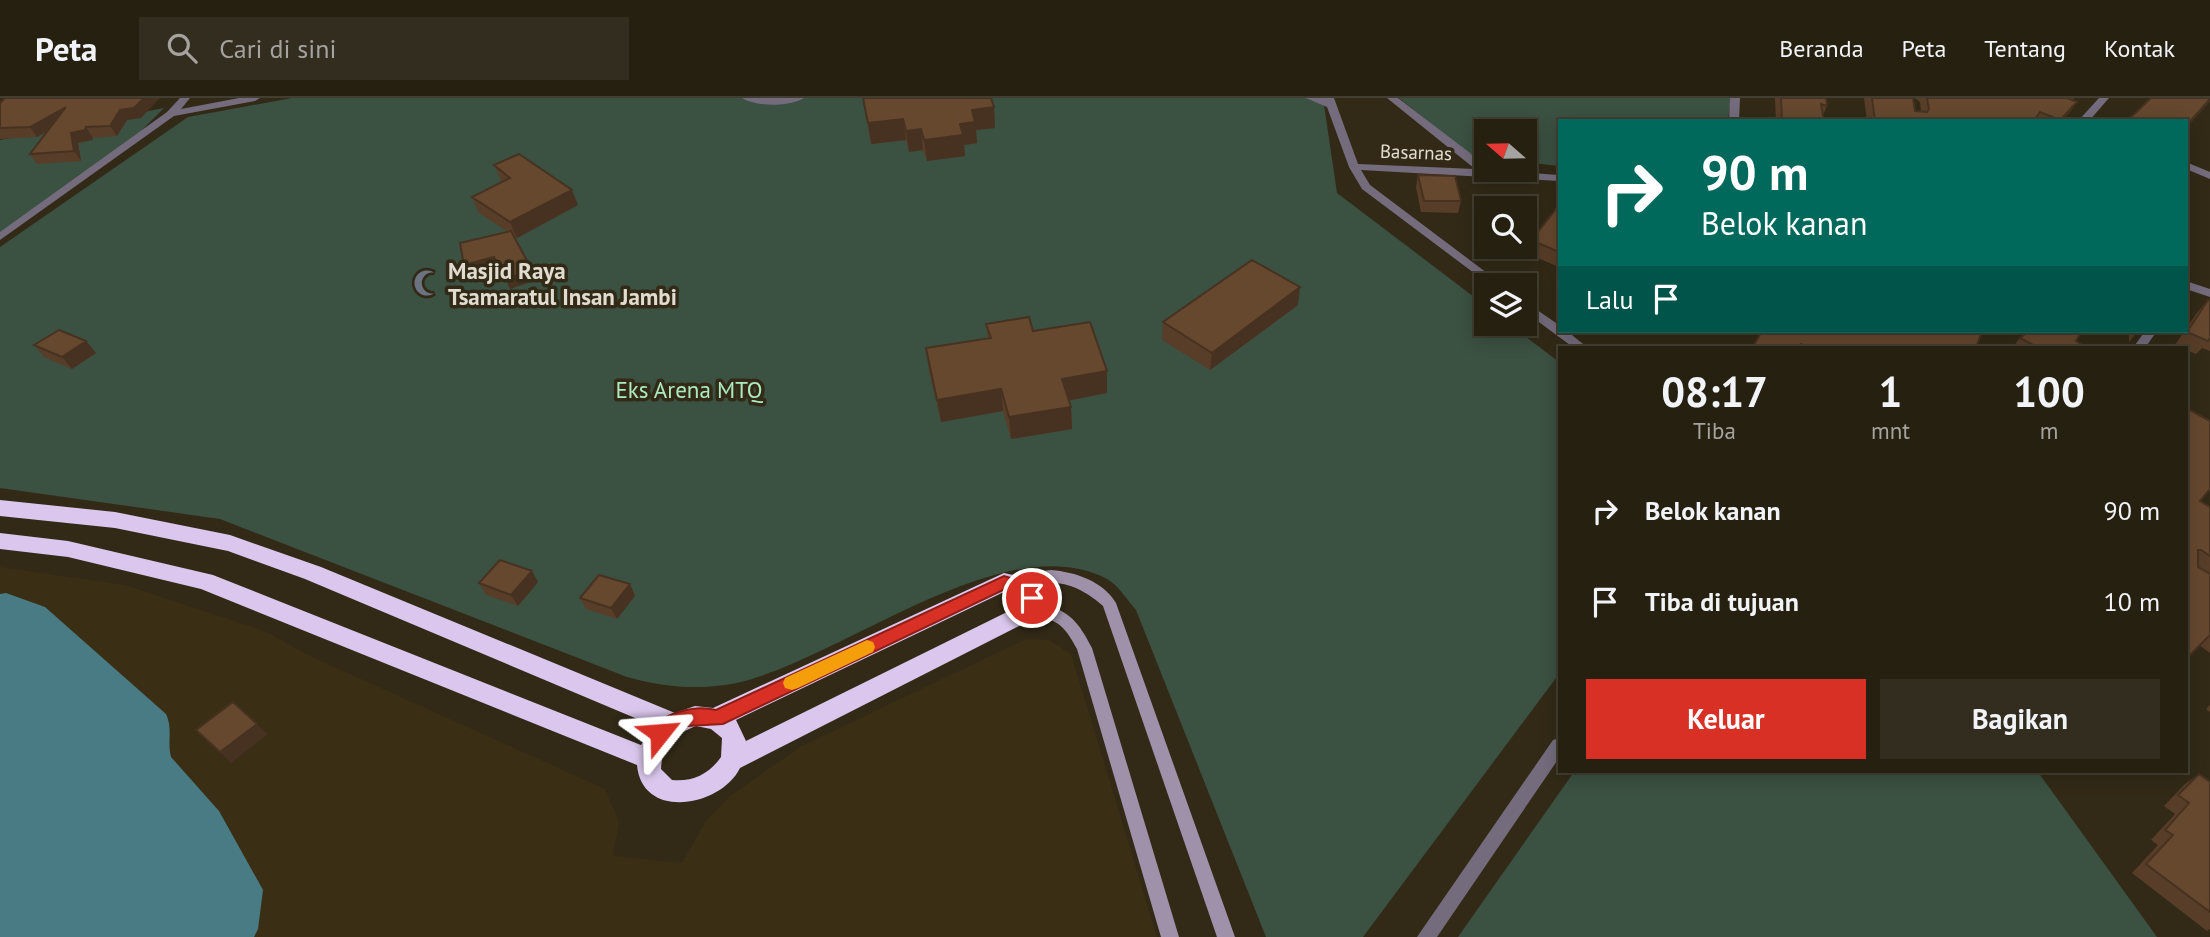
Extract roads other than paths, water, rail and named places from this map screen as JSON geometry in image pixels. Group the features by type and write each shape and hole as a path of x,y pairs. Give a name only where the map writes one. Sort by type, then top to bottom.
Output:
{"highway":[{"path":"0,508 115,520 230,543 313,573 673,723"},
{"path":"0,541 68,549 205,581 646,758"},
{"path":"717,718 1004,582 1021,585 1031,591 1032,598 1013,619 732,760"},
{"path":"695,716 717,718 727,725 734,735 736,747 725,772 699,789 675,792 653,782 647,771 646,758 651,744 673,723 695,716"}],"street":[{"path":"0,237 171,114 185,98"},
{"path":"171,114 255,98"},
{"path":"747,98 779,101 799,98"},
{"path":"1311,98 1330,101 1354,167 1366,187 1481,273"},
{"path":"1392,98 1474,163"},
{"path":"1734,119 1735,98"},
{"path":"2085,119 2103,98"},
{"path":"2188,166 2210,176"},
{"name":"Basarnas","path":"1354,167 1474,172"},
{"name":"Basarnas","path":"1537,177 1558,178"},
{"path":"2188,286 2210,293"},
{"path":"1537,315 1558,331"},
{"path":"1561,333 1579,346"},
{"path":"1004,582 1037,576 1074,578 1087,584 1109,603 1226,937"},
{"path":"1013,619 1044,611 1057,614 1072,624 1084,648 1170,937"},
{"path":"1426,937 1558,746"}],"water":[{"path":"6,593 45,607 166,714 171,757 219,811 263,890 258,929 254,937 0,937 0,594"}],"place":[{"name":"Masjid Raya Tsamaratul Insan Jambi","path":"427,283"}],"park label":[{"name":"Eks Arena MTQ","path":"689,389"}]}
